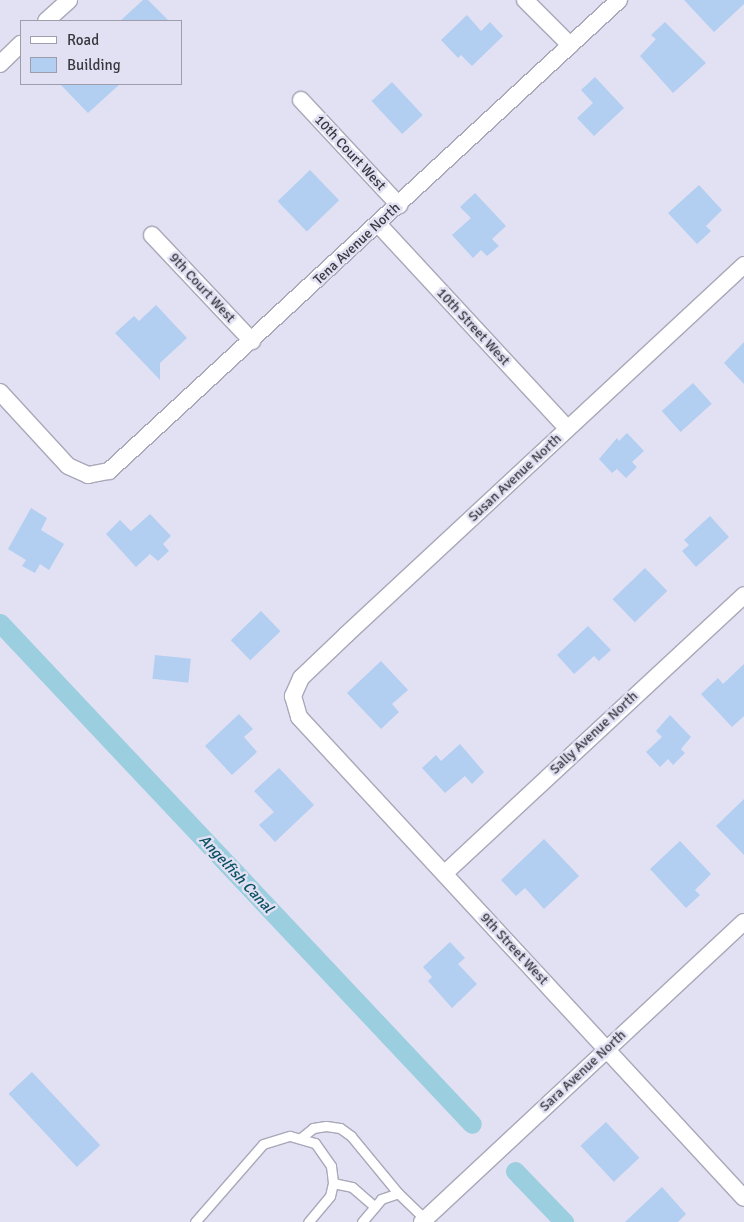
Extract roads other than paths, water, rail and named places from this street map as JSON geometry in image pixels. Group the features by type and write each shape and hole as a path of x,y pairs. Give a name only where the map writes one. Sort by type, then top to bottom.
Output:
{"street":[{"path":"47,20 69,0"},
{"path":"525,0 570,45"},
{"name":"Tena Avenue North","path":"0,392 68,466 88,475 109,472 619,0"},
{"path":"0,64 20,45"},
{"name":"10th Court West","path":"301,100 399,205"},
{"name":"10th Street West","path":"379,224 567,428"},
{"name":"9th Court West","path":"152,234 252,341"},
{"name":"Susan Avenue North","path":"293,696 301,678 744,265"},
{"name":"Sally Avenue North","path":"445,873 744,594"},
{"name":"9th Street West","path":"293,696 298,717 608,1048 744,1198"},
{"name":"Sara Avenue North","path":"423,1220 744,922"}],"lane":[{"path":"302,1137 314,1128 340,1128 369,1155 398,1193 423,1220"},
{"path":"194,1222 263,1144 275,1138 302,1137 315,1142 324,1152 331,1166 333,1183 330,1196 308,1222"},
{"path":"333,1183 352,1187 375,1206"},
{"path":"362,1222 381,1199 398,1193"}],"waterway":[{"name":"Angelfish Canal","path":"0,623 472,1124"},
{"name":"Angelfish Canal","path":"515,1171 564,1222"}]}
